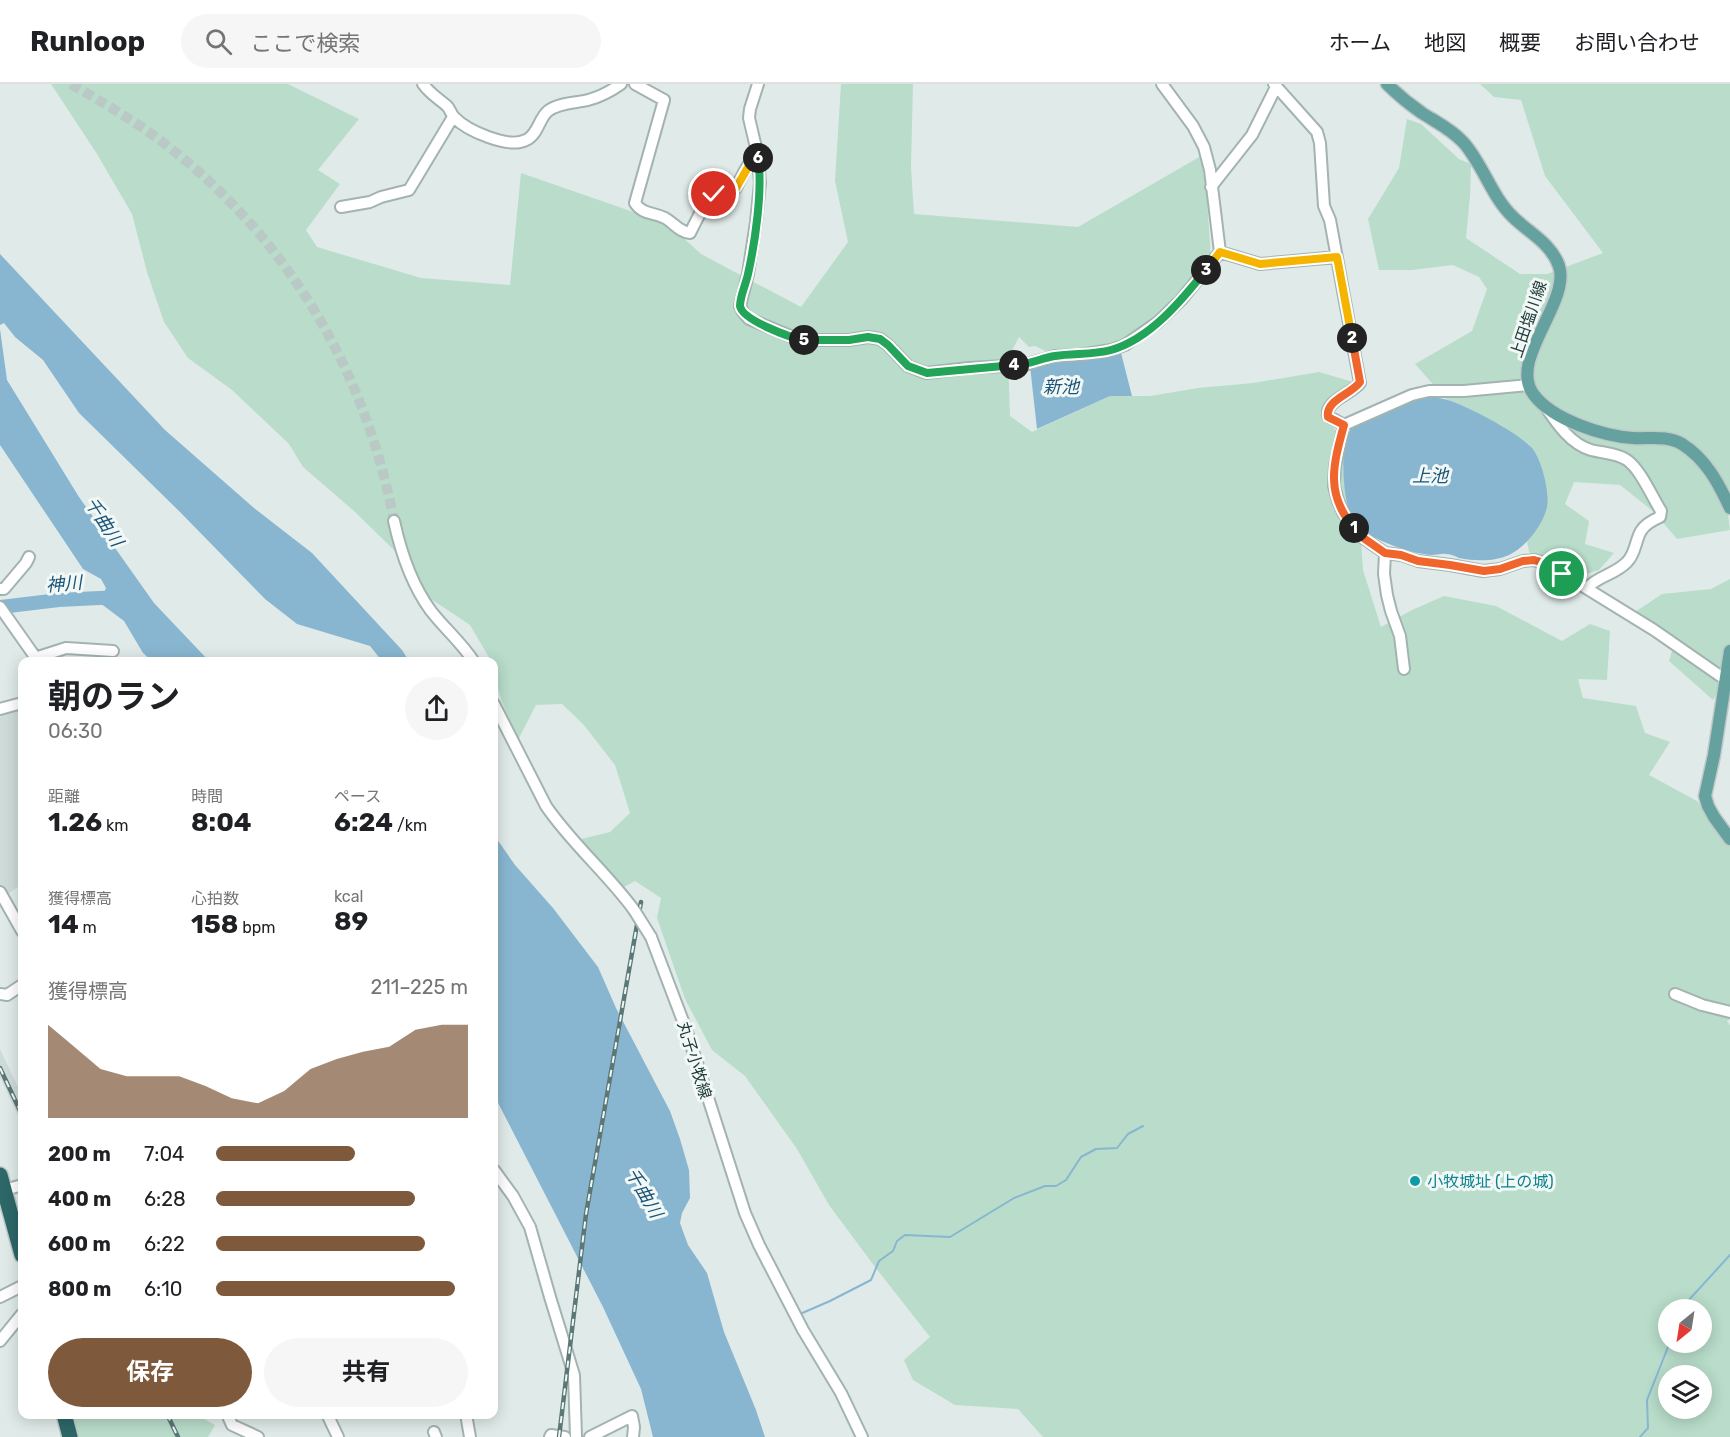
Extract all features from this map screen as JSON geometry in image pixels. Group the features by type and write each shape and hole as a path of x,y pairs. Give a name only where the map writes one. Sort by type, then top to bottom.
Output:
{"highway":[{"path":"2,1182 18,1240"},
{"path":"65,1419 70,1437"}],"main road":[{"name":"上田塩川線","path":"1387,84 1411,105 1444,125 1463,142 1504,207 1513,218 1549,248 1555,258 1560,273 1558,287 1529,363 1529,385"},
{"path":"1529,385 1544,405 1585,428 1617,436 1663,438 1680,443 1691,451 1716,478 1730,508"},
{"path":"1730,651 1714,755 1705,796 1714,817 1730,839"}],"street":[{"path":"423,84 429,93 449,108 453,117 478,134 515,144 528,140 547,111 562,105 590,100 608,93 621,84"},
{"path":"635,84 664,100 635,203 640,210 664,218 685,233 690,233 708,200 714,194 736,188 754,157 758,156"},
{"path":"758,84 749,118 760,170 759,193 748,274 740,306 743,312 749,319 800,340 849,340 868,337 880,339 908,366 927,373 1024,365 1055,356 1110,350 1125,345 1158,322 1181,300 1220,252 1210,170 1204,147 1193,126 1162,84"},
{"path":"1212,187 1252,135 1275,86 1317,132 1320,142 1324,206 1330,220 1360,382 1356,388 1330,405 1327,411 1328,417 1344,425"},
{"path":"341,207 370,202 409,190 453,117"},
{"path":"1220,252 1260,264 1337,257"},
{"path":"1344,425 1412,395 1429,391 1464,391 1529,385"},
{"path":"1544,405 1573,441 1588,449 1627,460 1640,475 1660,512 1660,516 1648,523 1641,531 1628,561 1616,570 1594,580 1587,588"},
{"path":"1344,425 1333,474 1338,501 1350,524 1362,537 1385,553 1401,555 1418,561 1484,571 1500,569 1523,561 1534,560 1547,564 1654,630 1726,680"},
{"path":"394,521 404,562 422,597 470,657"},
{"path":"1385,553 1384,574 1387,595 1390,611 1400,636 1404,669"},
{"path":"0,589 4,589 29,557"},
{"path":"0,607 35,657"},
{"path":"39,657 66,648 113,651"},
{"path":"0,709 18,704"},
{"name":"丸子小牧線","path":"498,712 546,806 565,833 620,890 651,937 686,1029 745,1213 803,1330 841,1393 862,1437"},
{"path":"0,892 18,922"},
{"path":"0,994 7,995 18,988"},
{"path":"1675,994 1702,1005 1730,1012"},
{"path":"498,1175 513,1196 530,1227 574,1374 576,1437"},
{"path":"2,1182 18,1184"},
{"path":"0,1297 18,1288"},
{"path":"0,1341 18,1319"},
{"path":"590,1437 632,1416 633,1437"},
{"path":"229,1419 232,1425 258,1437"},
{"path":"329,1419 338,1437"},
{"path":"467,1419 470,1437"},
{"path":"550,1437 551,1435 565,1437"}],"shaded area":[{"path":"18,707 18,887 5,896 0,888 0,717 10,709"},
{"path":"0,1049 18,1087 18,1115 0,1077"}],"green space":[{"path":"51,84 288,84 359,119 318,170 340,184 306,230 317,247 421,278 510,285 521,173 668,224 701,254 801,307 848,242 835,181 841,84 913,84 911,167 914,214 1078,227 1201,156 1211,258 1178,298 1135,336 1109,348 1054,355 1035,346 1029,347 1019,337 1008,358 1010,416 1032,432 1110,396 1150,396 1319,372 1353,382 1329,401 1320,413 1346,442 1343,471 1360,527 1363,570 1381,627 1444,596 1496,606 1562,641 1590,624 1610,631 1607,680 1578,679 1583,698 1636,706 1645,733 1670,742 1649,775 1697,801 1730,844 1730,1019 1727,1021 1730,1025 1730,1437 1043,1437 1018,1409 955,1405 913,1380 904,1360 930,1337 829,1205 797,1149 745,1076 712,1050 685,999 657,918 661,898 635,881 624,887 577,840 610,832 630,813 615,765 583,724 562,704 536,705 518,740 499,692 498,657 489,657 470,625 425,595 411,579 396,552 354,511 303,467 289,444 232,390 188,358 164,322 147,272 132,214 97,154"},
{"path":"1480,84 1730,84 1730,513 1728,514 1730,530 1677,539 1654,512 1620,485 1574,482 1565,504 1589,521 1585,544 1614,553 1599,570 1576,577 1529,552 1527,541 1541,522 1530,445 1503,427 1446,399 1415,364 1472,331 1487,289 1479,277 1453,265 1412,270 1379,270 1368,219 1399,168 1407,119 1421,124 1459,159 1471,164 1466,238 1520,274 1547,274 1603,253 1545,176 1521,100 1494,97"},
{"path":"1730,579 1730,669 1713,700 1669,661 1676,638 1635,612 1662,594 1711,589"},
{"path":"65,1419 204,1419 215,1425 208,1437 70,1437"}],"water":[{"path":"0,254 165,430 254,508 312,553 406,657 379,657 370,646 297,624 265,599 79,413 43,360 15,337 4,323 0,325"},
{"path":"0,329 7,380 79,497 154,603 205,657 148,657 143,653 124,621 100,603 106,588 101,579 83,569 0,445"},
{"name":"新池","path":"1120,349 1132,396 1110,396 1037,429 1030,366 1055,359"},
{"name":"上池","path":"1425,396 1448,400 1479,414 1515,434 1535,452 1546,484 1547,507 1533,535 1522,547 1509,555 1491,560 1477,560 1448,554 1432,555 1414,552 1375,538 1360,528 1350,513 1346,500 1343,468 1345,447 1351,428 1414,398"},
{"name":"千曲川","path":"498,841 598,967 616,1008 670,1111 689,1170 690,1198 682,1213 680,1223 688,1245 707,1273 724,1332 765,1437 653,1437 641,1389 603,1307 498,1103"}],"waterway":[{"name":"神川","path":"0,607 59,600 120,597"},
{"path":"800,1314 871,1280 879,1261 893,1251 897,1241 905,1235 950,1237 1014,1198 1045,1186 1056,1186 1066,1180 1081,1157 1096,1149 1117,1148 1128,1134 1143,1126"},
{"path":"1690,1299 1730,1255"},
{"path":"1640,1437 1648,1428 1647,1400 1666,1353"}],"tunnel":[{"path":"71,84 134,122 170,148 213,185 251,225 286,268 316,314 342,362 364,413 381,466 394,521"}],"railway":[{"path":"559,1437 586,1214 641,902"},
{"path":"0,1068 18,1106"},
{"path":"169,1419 178,1437"}],"place":[{"name":"小牧城址 (上の城)","path":"1415,1181"}],"route":[{"path":"714,194 728,188 736,188 754,157 758,156 760,183 756,222 748,274 740,306 749,319 800,340 849,340 868,337 880,339 908,366 927,373 1024,365 1055,356 1079,355 1125,345 1158,322 1181,300 1220,252 1260,264 1337,257 1360,382 1356,388 1330,405 1327,411 1328,417 1344,425 1333,474 1338,501 1350,524 1362,537 1385,553 1401,555 1418,561 1484,571 1534,560 1547,564 1562,574"}]}
